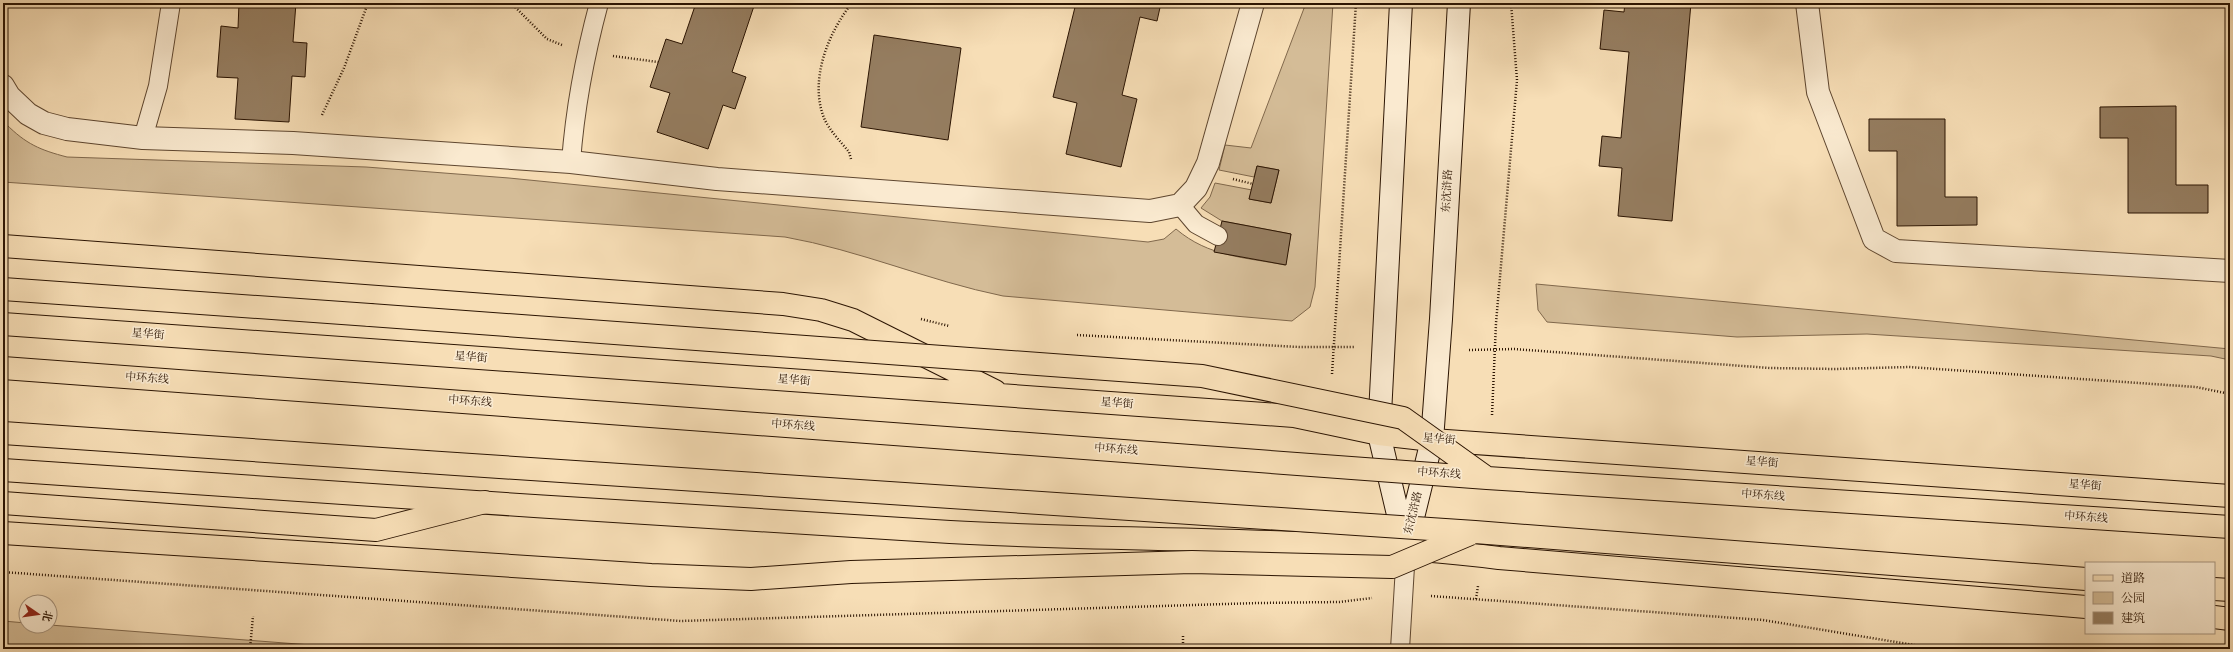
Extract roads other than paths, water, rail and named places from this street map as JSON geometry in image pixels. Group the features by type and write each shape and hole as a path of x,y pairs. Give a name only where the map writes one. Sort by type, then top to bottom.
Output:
{"main road":[{"path":"3,246 783,304 821,310 853,320 1005,396"},
{"path":"3,289 1202,376 1403,418 1487,478"},
{"name":"星华街","path":"3,324 1294,416 1379,434 1432,440 2230,496"},
{"name":"中环东线","path":"3,368 1487,478 2230,527"},
{"path":"3,433 1475,532 2085,579"},
{"path":"3,470 954,532 1264,541 1406,548 1481,556 2085,607"},
{"path":"3,502 376,530 485,502"},
{"path":"3,533 651,575 751,579 852,572 1192,562 1392,567 1475,532"},
{"path":"2215,589 2230,590"},
{"path":"2215,617 2230,619"}],"street":[{"path":"5,94 28,114 44,123 67,129 143,138 293,144 571,162 717,178 1150,211 1180,205 1196,188 1208,163 1253,3"},
{"name":"东沈浒路","path":"1401,3 1379,434 1406,548"},
{"name":"东沈浒路","path":"1406,548 1432,440 1439,351 1459,3"},
{"path":"1807,3 1818,92 1874,239 1896,251 2230,271"}],"lane":[{"path":"143,138 158,86 171,3"},
{"path":"571,162 573,128 586,53 599,3"},
{"path":"1180,205 1196,224 1218,236"},
{"path":"1400,649 1402,594 1406,548"}]}
